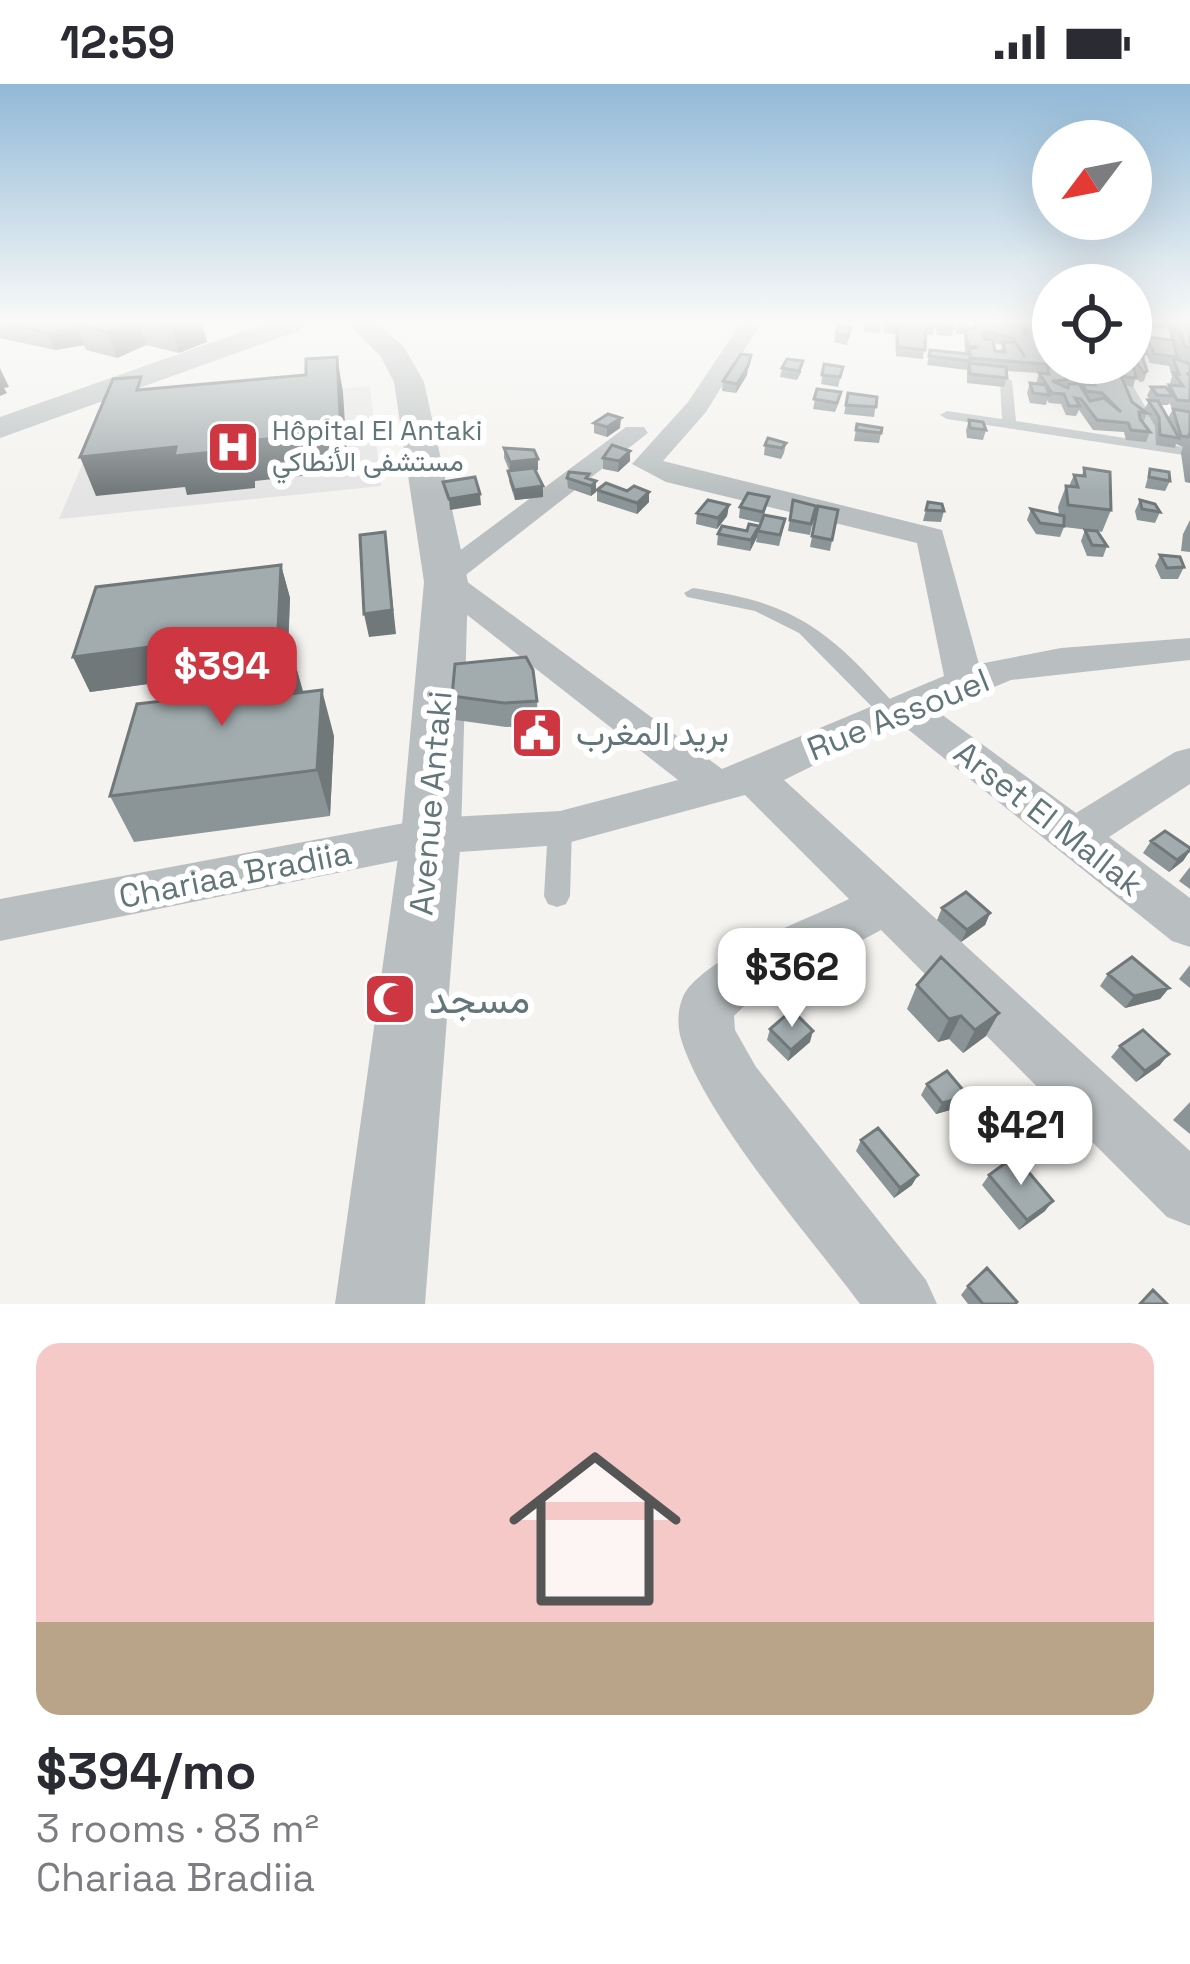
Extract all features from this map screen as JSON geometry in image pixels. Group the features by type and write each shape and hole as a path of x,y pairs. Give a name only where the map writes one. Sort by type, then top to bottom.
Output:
{"street":[{"path":"0,428 134,380"},
{"name":"Avenue Antaki","path":"380,1304 431,836 445,579 409,380"},
{"path":"714,380 646,464 660,472 932,537 964,683"},
{"path":"635,433 445,579 734,782 889,902 1190,1194"},
{"name":"Rue Assouel","path":"734,782 964,683 1058,660 1173,650"},
{"name":"Arset El Mallak","path":"899,711 1190,926"},
{"path":"1074,837 1190,763"},
{"name":"Chariaa Bradiia","path":"0,920 431,836 560,828 734,782"},
{"path":"889,902 729,985 706,1007 707,1035 736,1087 902,1304"}],"lane":[{"path":"1006,381 1009,424"},
{"path":"1128,389 1149,425 1152,445"},
{"path":"947,415 1190,452"},
{"path":"693,593 743,600 791,616 809,627 899,711"},
{"path":"557,896 560,828"}],"shaded area":[{"name":"Hôpital El Antaki مستشفى الأنطاكي","path":"370,386 381,486 59,519 106,409"}],"building":[{"path":"113,380 140,380 137,390 250,380 338,380 341,432 245,441 244,449 174,456 176,447 80,457"},
{"path":"1179,380 1190,380 1190,401 1177,400 1169,385 1183,386"},
{"path":"1030,383 1046,385 1049,395 1033,393"},
{"path":"1046,384 1068,388 1079,384 1090,401 1104,398 1121,412 1102,393 1086,391 1083,384 1124,384 1132,402 1147,413 1139,412 1150,432 1131,430 1128,423 1097,420 1081,399 1075,398 1080,406 1069,406 1064,394 1052,393"},
{"path":"1151,387 1166,387 1173,396 1157,395"},
{"path":"817,389 841,392 837,403 814,399"},
{"path":"848,393 877,397 876,407 846,405"},
{"path":"1148,400 1158,401 1179,438 1160,435 1159,417"},
{"path":"1173,409 1190,412 1188,437 1181,436"},
{"path":"608,414 621,418 607,427 594,423"},
{"path":"969,420 983,422 986,430 970,428"},
{"path":"857,424 882,428 881,433 856,430"},
{"path":"768,438 786,443 782,448 765,445"},
{"path":"612,445 630,451 619,461 603,458"},
{"path":"504,448 534,450 538,459 510,462"},
{"path":"534,468 543,486 514,490 508,471"},
{"path":"1084,468 1110,472 1111,510 1068,505 1066,486 1078,487 1074,475 1085,476"},
{"path":"1150,469 1169,472 1170,481 1149,477"},
{"path":"569,472 589,474 586,478 596,481 591,486 567,478"},
{"path":"475,477 480,494 449,499 443,482"},
{"path":"606,483 649,492 637,503 597,490"},
{"path":"748,493 769,497 763,512 740,507"},
{"path":"708,500 729,505 718,518 697,513"},
{"path":"793,500 816,506 811,524 790,520"},
{"path":"1140,500 1155,504 1160,512 1142,509"},
{"path":"928,502 942,504 944,511 926,510"},
{"path":"818,506 838,510 832,540 812,536"},
{"path":"1031,509 1064,516 1064,526 1040,523"},
{"path":"764,515 785,519 780,535 758,531"},
{"path":"749,524 759,526 751,540 718,534 722,526 747,531"},
{"path":"1085,530 1097,531 1107,546 1092,545"},
{"path":"385,532 392,610 364,614 360,535"},
{"path":"1160,555 1180,557 1184,567 1167,568"},
{"path":"281,565 278,630 73,657 96,587"},
{"path":"293,656 289,694 322,690 317,770 110,796 137,704 163,701 171,670"},
{"path":"526,657 533,670 537,701 504,703 452,696 455,664"},
{"path":"1165,831 1190,850 1177,860 1151,841"},
{"path":"966,892 990,913 967,930 942,908"},
{"path":"941,957 999,1013 975,1030 961,1016 949,1019 917,985"},
{"path":"1132,957 1169,988 1134,996 1108,974"},
{"path":"792,1010 813,1031 791,1050 770,1029"},
{"path":"1143,1030 1169,1054 1145,1071 1120,1046"},
{"path":"947,1071 968,1096 942,1103 927,1084"},
{"path":"878,1128 918,1175 900,1188 861,1140"},
{"path":"1015,1156 1053,1201 1027,1220 989,1175"},
{"path":"987,1268 1015,1304 983,1304 968,1286"},
{"path":"1153,1290 1167,1304 1140,1304"}],"place":[{"name":"Hôpital El Antaki مستشفى الأنطاكي","path":"233,447"},
{"name":"بريد المغرب","path":"537,733"},
{"name":"مسجد","path":"390,999"}]}
